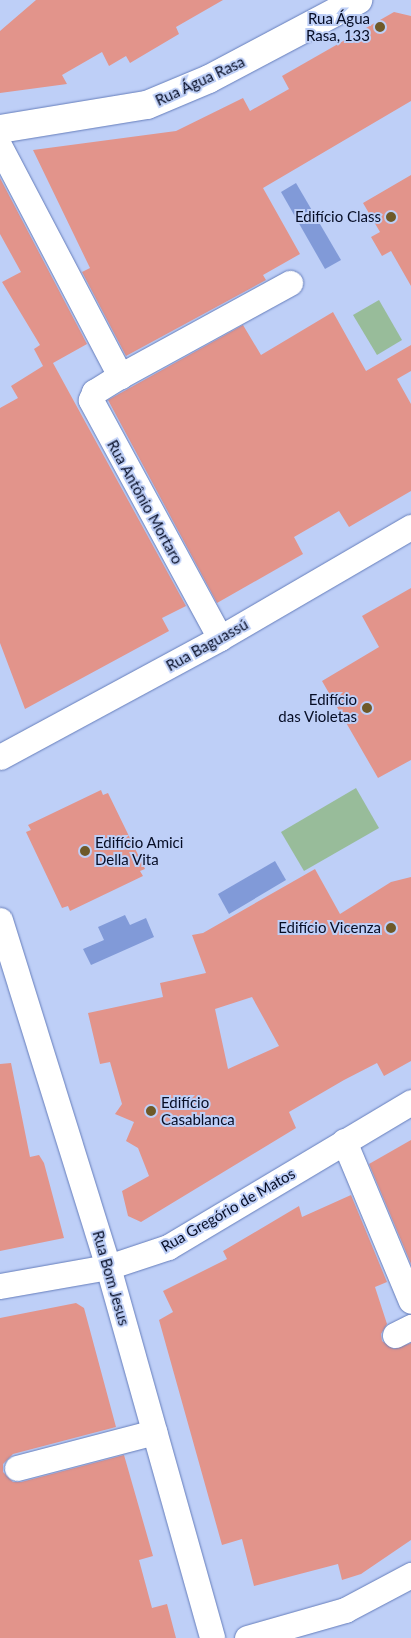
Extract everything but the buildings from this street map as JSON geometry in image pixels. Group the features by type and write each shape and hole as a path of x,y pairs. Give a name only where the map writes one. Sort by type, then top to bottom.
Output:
{"street":[{"name":"Rua Água Rasa","path":"0,129 147,105 209,80 358,0"},
{"path":"0,147 120,376"},
{"name":"Rua Antônio Mortaro","path":"220,638 92,405 94,392 290,283"},
{"name":"Rua Baguassú","path":"0,757 220,638 411,527"},
{"name":"Rua Bom Jesus","path":"0,920 108,1267 212,1638"},
{"name":"Rua Gregório de Matos","path":"0,1286 108,1267 168,1247 411,1102"},
{"path":"344,1141 411,1301"},
{"path":"17,1468 154,1432"},
{"path":"248,1638 345,1610 411,1575"}],"green space":[{"path":"379,300 402,340 377,355 353,315"},
{"path":"356,788 379,828 304,871 281,832"}],"water":[{"path":"296,183 341,260 325,269 281,192"},
{"path":"275,861 286,880 229,914 218,894"},
{"path":"125,915 130,925 146,918 154,937 91,965 83,949 104,940 98,927"}],"place":[{"name":"Rua Água Rasa, 133","path":"380,27"},
{"name":"Edifício Class","path":"391,217"},
{"name":"Edifício das Violetas","path":"367,708"},
{"name":"Edifício Amici Della Vita","path":"85,851"},
{"name":"Edifício Vicenza","path":"391,928"},
{"name":"Edifício Casablanca","path":"151,1111"}]}
